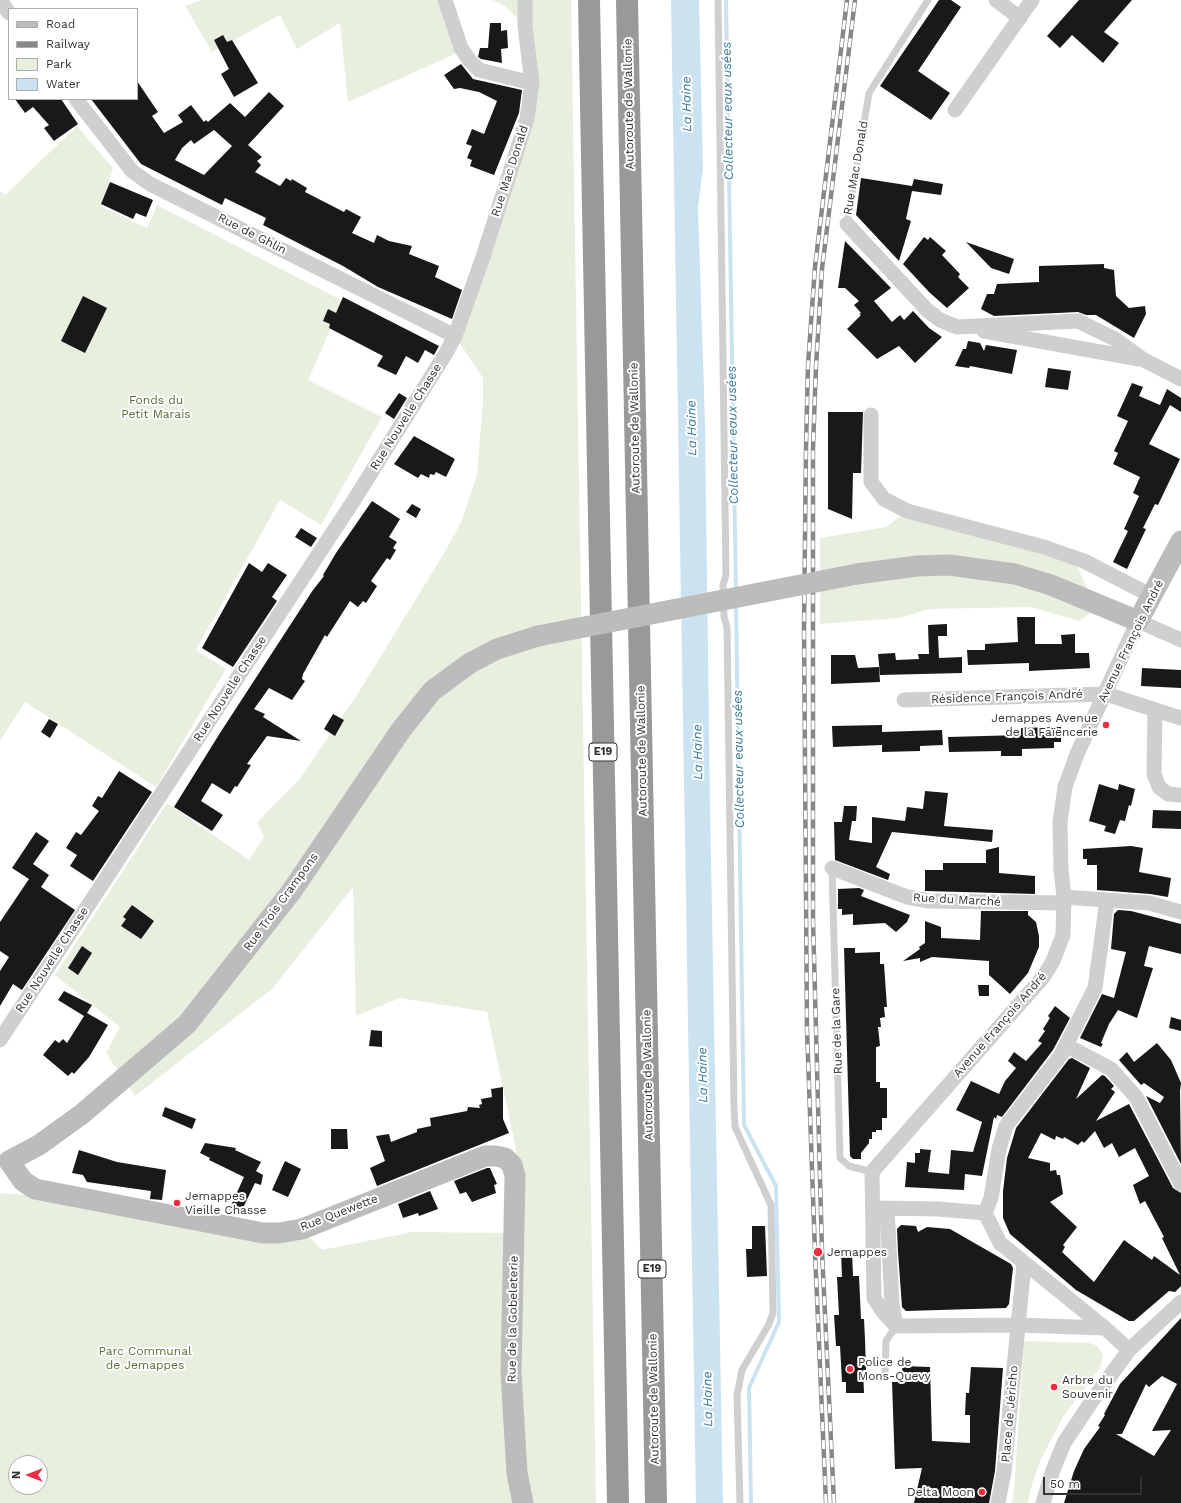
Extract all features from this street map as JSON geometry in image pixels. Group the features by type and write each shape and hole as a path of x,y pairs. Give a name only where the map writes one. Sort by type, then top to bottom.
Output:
{"highway":[{"name":"E19","path":"589,0 618,1503"},
{"name":"Autoroute de Wallonie","path":"627,0 656,1503"}],"street":[{"path":"0,0 8,12"},
{"path":"445,0 461,48 470,61 479,70 532,83"},
{"name":"Rue Mac Donald","path":"455,336 483,257 527,119 532,83 525,26 525,0"},
{"path":"996,0 1020,18"},
{"path":"955,110 1032,0"},
{"name":"Rue de Ghlin","path":"77,100 132,171 150,184 455,336"},
{"name":"Rue Mac Donald","path":"847,224 927,310 940,320 957,327 1144,360"},
{"name":"Rue Mac Donald","path":"957,327 1078,321 1116,339 1144,360 1181,379"},
{"name":"Rue Nouvelle Chasse","path":"0,1040 354,500 438,368 455,336"},
{"path":"871,415 871,482 884,499 907,511 1044,547 1084,561 1152,596"},
{"name":"Avenue François André","path":"872,1172 1044,976 1053,961 1063,935 1064,900 1061,870 1060,822 1066,787 1077,754 1106,694 1138,621 1181,541"},
{"name":"Rue Trois Crampons","path":"3,1161 38,1145 82,1114 188,1024 291,892 400,730 432,690 464,666 490,652 538,636 857,574 917,566 949,566 1008,573 1051,585 1138,621"},
{"path":"1138,621 1181,640"},
{"name":"Résidence François André","path":"904,700 1106,694 1181,718"},
{"path":"1155,710 1154,774 1159,787 1168,794 1181,794"},
{"name":"Rue du Marché","path":"832,868 908,897 922,900 1107,900 1149,903 1181,912"},
{"path":"1107,900 1095,988 1061,1055 1006,1126 999,1149 991,1198 986,1213 1000,1244 1105,1328 1129,1350"},
{"path":"1066,1045 1111,1069 1136,1097 1181,1184"},
{"name":"Rue Quewette","path":"3,1161 23,1181 35,1189 263,1233 279,1233 302,1229 485,1156"},
{"name":"Rue de la Gobeleterie","path":"485,1156 505,1158 512,1165 515,1176 511,1373 517,1474 523,1503"},
{"path":"872,1172 880,1208 874,1298 883,1312 896,1326 1018,1325 1105,1328"},
{"path":"880,1208 986,1213"},
{"name":"Place de Jéricho","path":"998,1503 1004,1472 1024,1264"},
{"path":"1043,1503 1053,1470 1064,1443 1088,1406 1129,1350 1181,1302"}],"lane":[{"path":"718,0 726,575 723,585 724,616 727,627 734,1107 735,1127 771,1205 773,1313 768,1326 742,1370 737,1395 740,1503"},
{"name":"Rue Mac Donald","path":"847,224 869,93 928,0"},
{"name":"Rue de la Gare","path":"832,868 840,1158 849,1166 872,1172"},
{"path":"885,1374 886,1341 896,1326"}],"green space":[{"path":"201,0 439,0 455,54 348,102 340,23 297,49 280,15 212,52 185,6"},
{"path":"492,0 571,0 596,1503 523,1503 515,1176 516,1149 487,1012 400,998 356,1016 353,887 272,989 135,1096 106,1053 120,1027 55,975 167,803 249,860 264,837 257,822 299,780 357,695 446,550 462,520 477,475 483,401 483,378 455,336 527,119 525,26 505,6"},
{"name":"Fonds du Petit Marais","path":"77,126 113,168 102,207 147,228 157,205 343,301 308,380 382,417 321,525 280,500 196,650 226,669 156,787 25,702 0,741 0,191 5,195"},
{"path":"907,511 1074,558 1096,608 1080,621 1030,607 930,609 899,618 820,624 820,538 886,527"},
{"name":"Parc Communal de Jemappes","path":"35,1189 302,1229 322,1250 412,1232 513,1233 520,1503 0,1503 0,1193 24,1195"},
{"path":"1024,1341 1089,1343 1098,1346 1103,1355 1100,1368 1063,1417 1041,1459 1030,1491 1028,1503 1012,1503 1014,1491"}],"water":[{"name":"La Haine","path":"671,0 699,0 703,168 698,207 705,423 710,806 723,1503 696,1503"}],"building":[{"path":"939,0 951,0 961,7 918,71 950,93 931,120 880,86"},
{"path":"1079,0 1132,0 1104,32 1119,43 1103,63 1072,35 1060,48 1047,36"},
{"path":"490,23 501,23 501,31 507,30 508,48 501,49 502,63 481,59 478,57 480,48 488,48"},
{"path":"223,35 227,42 232,40 258,83 234,97 221,74 229,69 214,40"},
{"path":"461,64 473,79 522,90 519,113 494,175 470,166 472,160 467,158 472,146 466,144 472,129 484,134 497,101 479,92 460,88 454,89 444,75"},
{"path":"138,82 158,112 152,116 164,133 183,122 178,115 191,105 204,122 206,120 208,122 230,103 245,117 269,92 284,106 248,145 262,157 257,161 261,165 255,172 280,186 286,178 291,181 292,179 307,188 305,192 344,212 346,209 361,217 352,233 374,243 377,235 389,241 412,246 409,254 439,266 435,277 462,290 452,319 378,287 343,266 263,225 266,218 225,198 222,205 141,164 92,100 138,100","holes":["214,130 232,146 204,175 175,160 182,148 191,140 194,144"]},
{"path":"16,100 62,100 78,124 54,141 44,128 49,125 33,107 25,113"},
{"path":"861,178 912,186 914,179 943,184 941,195 912,191 906,219 911,221 899,261 856,215"},
{"path":"110,182 153,200 146,217 136,213 133,219 101,204"},
{"path":"924,237 928,240 930,237 946,251 942,255 960,274 958,277 969,288 947,308 929,292 903,264"},
{"path":"845,241 891,288 874,301 892,322 900,315 904,320 913,311 929,328 942,337 915,363 899,346 877,359 847,329 861,315 859,314 861,313 854,305 859,301 845,288 838,288"},
{"path":"966,242 1014,259 1009,274 991,268"},
{"path":"1104,264 1104,268 1114,270 1116,296 1129,308 1145,306 1146,314 1134,338 1096,315 1086,315 1078,312 994,316 981,309 987,294 994,294 997,284 1039,282 1039,266"},
{"path":"83,296 107,308 85,353 61,341"},
{"path":"343,297 439,346 434,355 425,350 418,363 406,356 396,375 377,366 383,356 329,328 330,324 323,321 328,309 336,313"},
{"path":"968,341 980,343 984,351 986,345 1017,350 1012,374 970,366 969,368 955,366 963,349 966,349"},
{"path":"1048,368 1071,371 1068,390 1045,387"},
{"path":"1132,383 1143,387 1139,396 1160,405 1167,389 1181,398 1181,412 1170,405 1149,444 1180,459 1158,505 1155,504 1143,528 1146,529 1127,569 1113,562 1128,531 1124,529 1139,496 1133,493 1140,477 1113,464 1118,453 1114,451 1128,421 1117,416"},
{"path":"399,393 407,398 394,419 385,413"},
{"path":"828,412 863,412 861,473 853,473 852,519 828,509"},
{"path":"414,436 455,459 446,477 436,472 434,475 430,474 429,478 421,474 418,478 394,464"},
{"path":"372,501 400,519 389,537 397,542 393,548 396,550 390,560 387,558 371,581 377,586 366,603 363,601 358,607 350,601 327,637 325,635 303,674 302,679 305,681 292,700 269,688 254,709 265,714 263,717 301,741 267,736 247,764 251,765 237,787 235,786 230,794 212,783 201,801 223,815 212,831 174,807 220,733 313,590 324,576 323,575 336,553"},
{"path":"412,504 421,509 416,518 406,512"},
{"path":"301,528 317,538 311,547 295,537"},
{"path":"249,563 262,572 268,563 287,575 272,597 277,601 233,667 202,648"},
{"path":"1017,617 1035,617 1035,644 1062,644 1061,635 1075,634 1075,653 1089,653 1090,668 1029,671 1029,663 968,665 967,650 985,650 985,644 1018,642"},
{"path":"947,624 947,636 938,636 939,658 962,657 962,673 880,675 878,654 895,653 896,660 919,659 918,654 929,654 928,625"},
{"path":"831,655 855,655 858,668 879,667 880,682 831,684"},
{"path":"1142,668 1181,670 1181,688 1141,686"},
{"path":"333,714 344,720 335,736 324,729"},
{"path":"49,719 58,724 50,738 41,732"},
{"path":"882,725 882,732 942,730 943,745 920,746 920,751 882,752 882,745 833,747 832,726"},
{"path":"1061,727 1061,742 1054,742 1054,748 1022,749 1022,756 1001,756 1001,751 949,752 948,737 1021,735 1021,728"},
{"path":"119,771 152,792 93,881 70,866 77,855 66,848 76,832 81,835 99,811 92,806 98,796 102,798"},
{"path":"1099,784 1118,790 1119,784 1135,789 1131,806 1129,805 1125,821 1120,820 1115,834 1104,831 1106,826 1089,821"},
{"path":"925,791 948,793 944,826 993,830 992,842 892,832 876,867 890,874 888,880 835,860 834,822 842,822 844,806 857,806 856,821 852,821 849,840 872,843 872,817 905,821 907,807 923,809"},
{"path":"1153,810 1181,811 1181,829 1152,828"},
{"path":"36,832 49,841 33,864 49,875 41,887 75,910 22,990 13,984 0,1006 0,971 9,957 0,951 0,922 29,879 12,868"},
{"path":"1131,846 1143,848 1139,872 1171,878 1168,897 1150,894 1097,890 1097,865 1087,865 1087,859 1083,859 1083,849"},
{"path":"999,847 999,873 1035,876 1035,894 925,891 925,870 943,870 943,863 986,863 986,850"},
{"path":"859,888 864,890 861,896 910,915 907,922 896,932 885,923 853,925 853,914 842,915 842,909 838,909 838,889"},
{"path":"132,905 154,921 141,939 121,926 126,919 123,917"},
{"path":"1118,910 1131,911 1181,924 1181,954 1149,946 1144,966 1153,968 1137,1018 1118,1010 1109,1024 1101,1043 1103,1044 1101,1047 1080,1038 1102,994 1114,998 1126,952 1111,949 1114,914"},
{"path":"981,911 1028,911 1028,915 1036,922 1039,936 1039,947 1028,973 1010,994 989,975 989,961 932,957 920,962 920,958 903,961 920,949 919,947 925,943 925,921 941,927 941,938 980,940"},
{"path":"82,946 92,953 78,975 68,968"},
{"path":"844,948 855,948 855,953 880,952 880,964 884,964 887,1007 884,1007 885,1017 880,1018 881,1027 878,1027 880,1046 876,1047 876,1082 880,1082 880,1088 887,1088 887,1118 882,1118 882,1130 872,1132 872,1139 869,1139 869,1143 861,1153 861,1159 853,1159 850,1156"},
{"path":"978,985 989,985 989,996 979,996"},
{"path":"64,991 92,1005 87,1013 108,1025 89,1057 74,1074 72,1072 68,1076 43,1055 55,1040 59,1043 63,1039 67,1043 84,1016 58,1000"},
{"path":"1055,1006 1070,1018 1053,1050 1002,1117 997,1115 996,1119 994,1117 982,1176 965,1174 964,1190 905,1187 907,1162 915,1163 915,1153 920,1153 920,1149 931,1150 928,1172 949,1174 951,1150 973,1152 982,1122 956,1110 971,1081 999,1094 1005,1081 1016,1068 1008,1061 1014,1052 1026,1061 1042,1043 1038,1041 1045,1031 1043,1029 1050,1018 1048,1016"},
{"path":"1171,1017 1181,1020 1181,1031 1169,1028"},
{"path":"371,1030 382,1031 382,1047 369,1046"},
{"path":"1157,1043 1171,1060 1181,1083 1181,1164 1146,1096 1160,1103 1164,1097 1144,1083 1141,1085 1119,1060 1127,1052 1134,1062"},
{"path":"1072,1058 1090,1068 1076,1099 1102,1075 1105,1076 1114,1086 1111,1089 1115,1092 1096,1121 1129,1104 1173,1188 1181,1193 1181,1286 1175,1292 1169,1291 1134,1321 1129,1321 1076,1290 1010,1234 1003,1218 1003,1191 1007,1158 1016,1128 1069,1059","holes":["1095,1131 1104,1148 1112,1143 1119,1157 1135,1148 1149,1176 1133,1185 1140,1204 1145,1201 1164,1237 1162,1238 1180,1275 1154,1256 1152,1260 1124,1240 1094,1282 1062,1252 1065,1247 1063,1245 1077,1227 1050,1202 1063,1194 1060,1175 1057,1175 1056,1170 1050,1171 1050,1163 1028,1158 1041,1133 1055,1140 1056,1136 1063,1139 1064,1137 1078,1145 1082,1141 1084,1143"]},
{"path":"503,1087 503,1119 509,1133 377,1186 370,1168 385,1161 376,1136 389,1134 391,1142 417,1132 417,1129 431,1126 430,1118 467,1111 468,1107 480,1108 479,1105 482,1104 481,1099 492,1097 491,1089"},
{"path":"165,1107 196,1119 192,1129 162,1116"},
{"path":"331,1129 347,1129 348,1149 331,1149"},
{"path":"205,1143 236,1148 235,1150 261,1162 256,1171 263,1175 261,1185 255,1183 241,1212 229,1210 244,1177 209,1160 210,1158 200,1153"},
{"path":"79,1150 117,1162 166,1170 162,1200 150,1199 151,1191 87,1182 83,1175 72,1173"},
{"path":"285,1161 301,1169 288,1197 272,1190"},
{"path":"490,1168 497,1184 494,1185 496,1193 472,1202 466,1192 460,1194 454,1181"},
{"path":"430,1191 438,1209 419,1216 418,1213 403,1218 398,1204"},
{"path":"901,1225 916,1226 918,1232 927,1227 950,1229 1011,1264 1013,1268 1009,1304 1006,1308 906,1311 902,1307 898,1252 897,1229"},
{"path":"752,1226 765,1226 767,1276 747,1277 746,1249 752,1249"},
{"path":"841,1252 852,1252 853,1276 859,1276 861,1319 864,1319 865,1339 866,1370 863,1370 864,1393 846,1393 846,1382 842,1382 840,1346 836,1346 834,1315 839,1315 837,1277 842,1277"},
{"path":"1181,1318 1181,1503 1064,1503 1074,1471 1084,1449 1100,1427 1098,1426 1120,1384","holes":["1162,1376 1177,1384 1152,1431 1171,1430 1154,1456 1116,1434 1122,1434 1146,1384 1149,1387"]},
{"path":"902,1366 930,1367 932,1441 970,1443 970,1415 965,1415 966,1393 969,1393 971,1367 1003,1368 995,1471 989,1503 914,1503 922,1468 895,1469 892,1382 903,1382"}],"waterway":[{"name":"Collecteur eaux usées","path":"726,0 736,592"},
{"name":"Collecteur eaux usées","path":"736,604 744,1125 776,1186 779,1322 749,1388 751,1503"}],"railway":[{"path":"826,1503 807,1030 804,628 806,448 808,365 815,267 847,0"},
{"path":"834,1503 822,1251 813,920 813,448 822,269 855,0"}],"place":[{"name":"Jemappes Avenue de la Faïencerie","path":"1106,725"},
{"name":"Jemappes Vieille Chasse","path":"177,1203"},
{"name":"Jemappes","path":"818,1252"},
{"name":"Police de Mons-Quevy","path":"850,1369"},
{"name":"Arbre du Souvenir","path":"1054,1387"},
{"name":"Delta Moon","path":"982,1492"}]}
